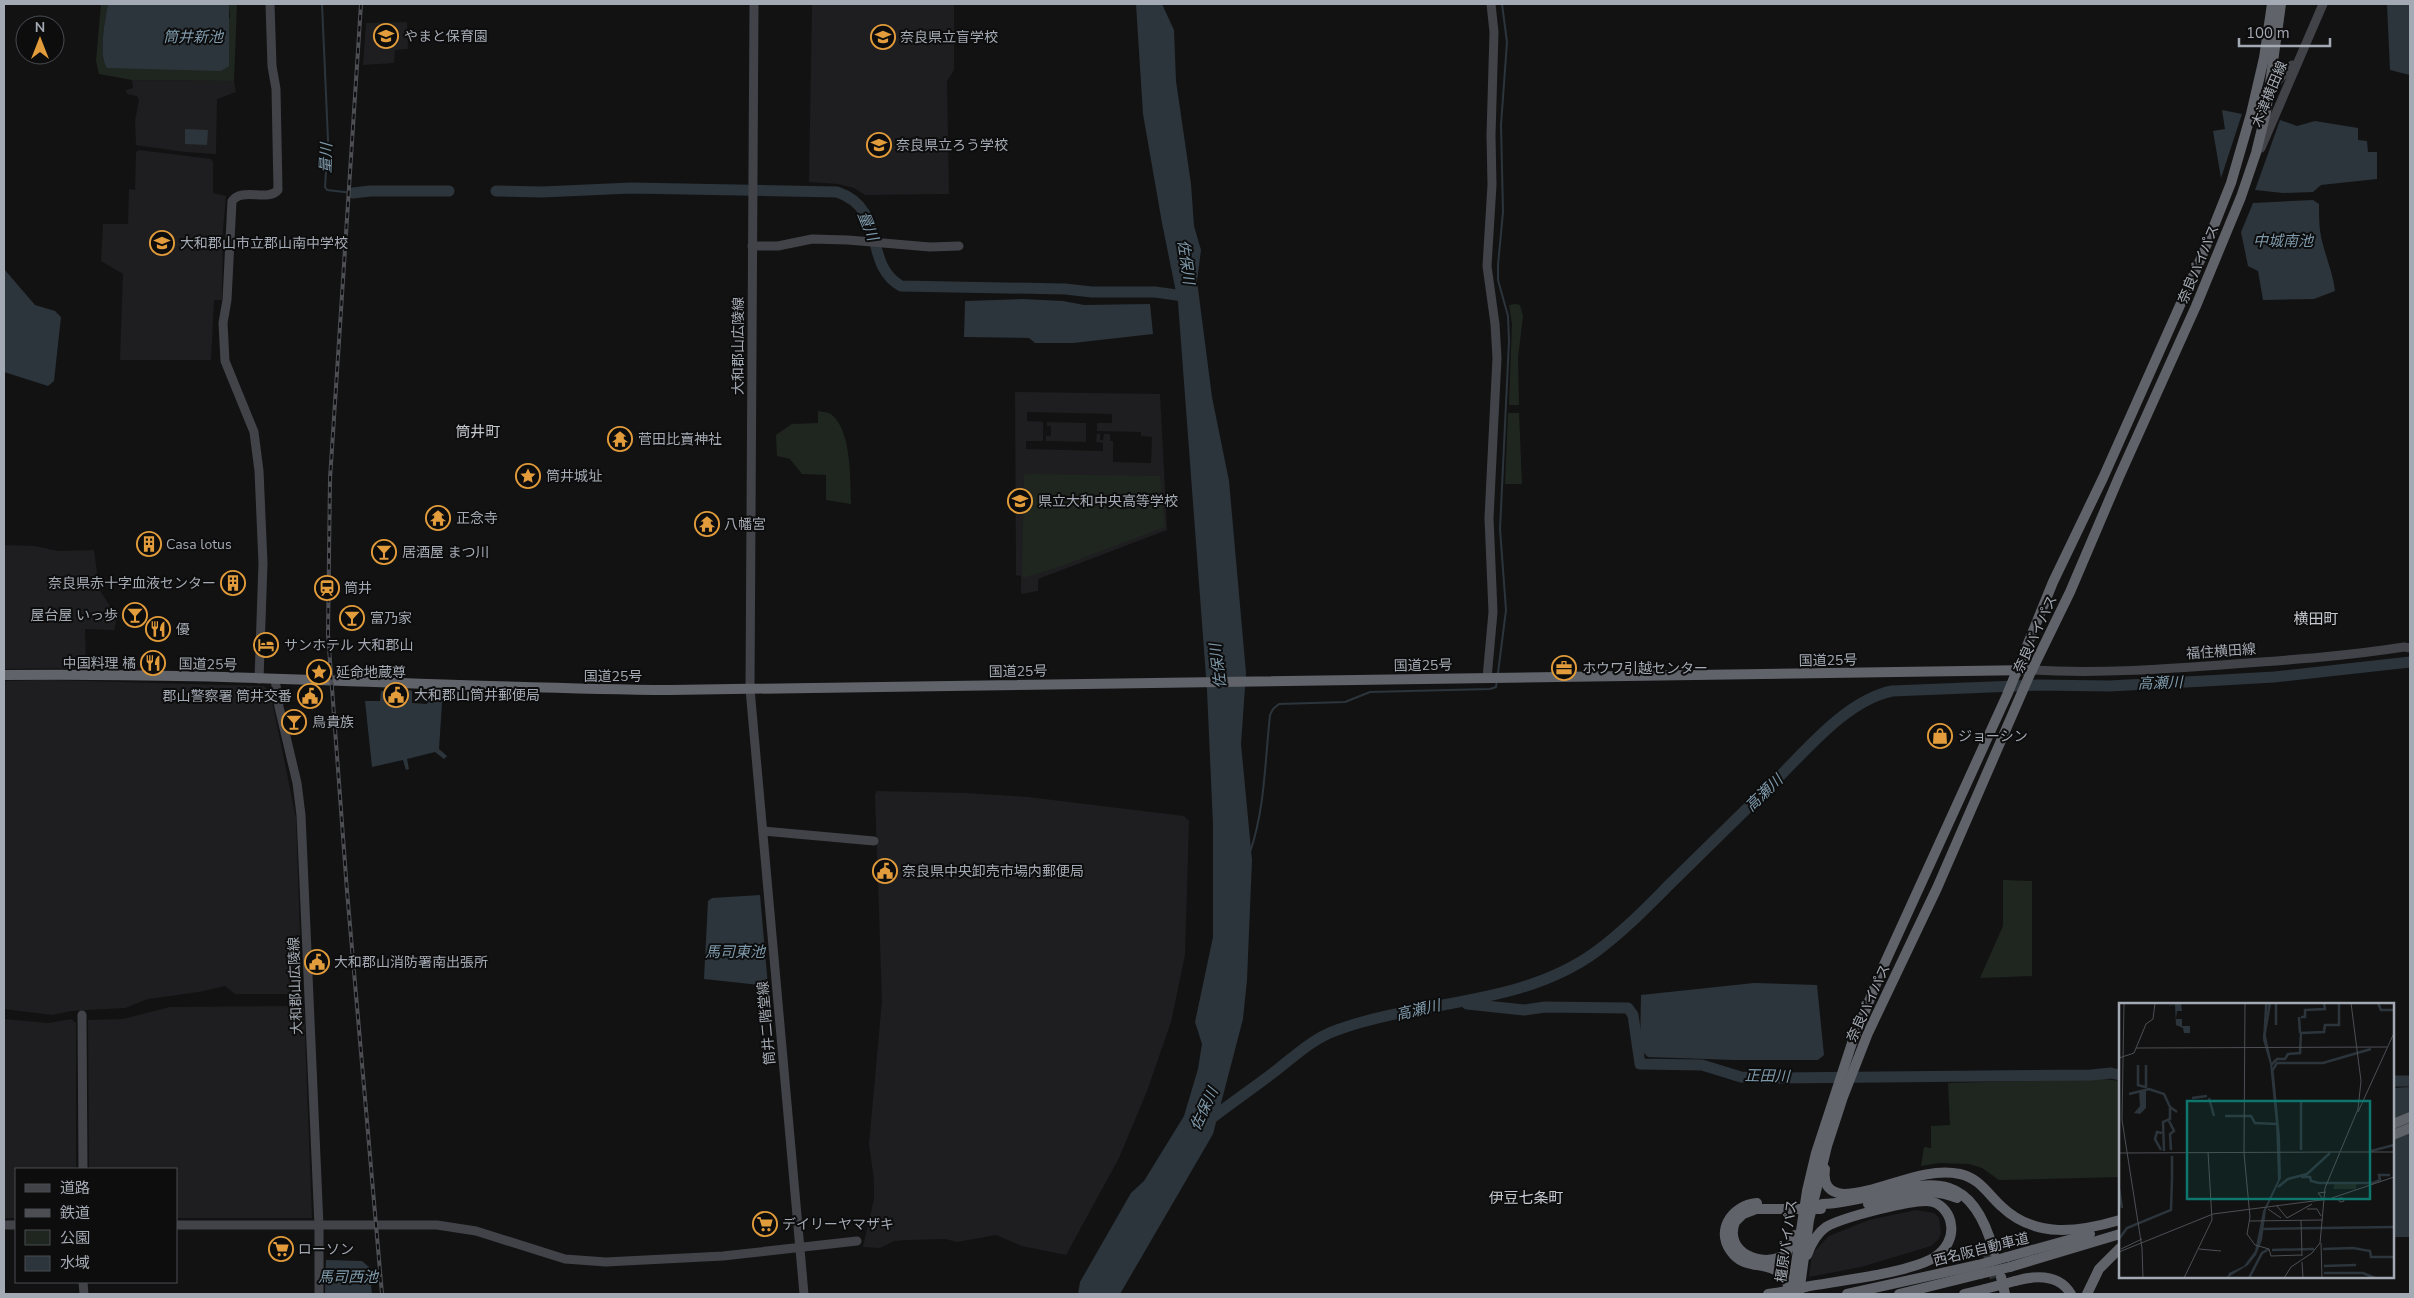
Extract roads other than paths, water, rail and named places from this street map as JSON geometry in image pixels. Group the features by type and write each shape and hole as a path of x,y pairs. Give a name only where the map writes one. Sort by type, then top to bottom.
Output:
{"highway":[{"name":"奈良バイパス","path":"1807,1191 1816,1153 1852,1043 1883,967 2008,692 2053,582 2103,478 2202,256 2229,188 2257,91 2272,4"},
{"name":"奈良バイパス","path":"1801,1272 1818,1178 1843,1097 1868,1033 1937,888 2031,672 2070,592 2118,477 2196,306 2241,197 2256,153 2270,89 2282,4"},
{"name":"国道25号","path":"4,675 102,675 259,679 541,689 750,689 1255,680 2031,672"},
{"path":"1843,1097 1824,1179 1827,1186 1833,1192 1843,1194 1857,1204 1874,1207 1888,1196"},
{"path":"2394,1124 2410,1117"},
{"path":"2394,1135 2410,1128"},
{"path":"1788,1293 1786,1279 1780,1272 1748,1264 1736,1258 1728,1247 1725,1235 1730,1216 1744,1205 1758,1203 1822,1207 1857,1204 1888,1196 1940,1173 1959,1174 1977,1181 2011,1215 2034,1226 2072,1231 2119,1220"},
{"path":"1794,1206 1756,1209 1743,1214 1733,1227 1733,1238 1737,1248 1745,1255 1759,1259 1777,1258 1786,1254 1794,1240 1807,1191"},
{"name":"橿原バイパス","path":"1788,1293 1807,1191"},
{"path":"1768,1294 1802,1291 1923,1262 1944,1250 1948,1243 1952,1226 1950,1218 1940,1205 1873,1192 1819,1234 1808,1252 1801,1272"},
{"path":"1857,1204 1888,1196 1934,1192 1956,1198 1968,1208 1977,1222 1991,1253"},
{"name":"西名阪自動車道","path":"2009,1262 2119,1224"},
{"name":"西名阪自動車道","path":"1847,1294 1979,1269 2119,1234"},
{"path":"2087,1294 2099,1269 2119,1249"},
{"name":"西名阪自動車道","path":"1899,1294 1979,1269"},
{"name":"橿原バイパス","path":"1801,1272 1802,1291"},
{"path":"1964,1294 2032,1277 2050,1278 2065,1286 2071,1294"},
{"path":"1999,1294 1998,1278 2005,1294"}],"street":[{"path":"259,679 263,563 259,471 254,432 226,366 223,323 227,300 232,201 240,195 273,193 278,190 276,90 272,66 270,4"},
{"name":"大和郡山広陵線","path":"750,689 754,4"},
{"path":"1491,4 1494,32 1491,135 1492,185 1488,266 1495,324 1496,358 1489,518 1493,612 1493,678"},
{"name":"木津横田線","path":"2256,153 2261,148 2323,4"},
{"name":"木津横田線","path":"2241,149 2261,100 2288,71 2305,43"},
{"path":"752,246 778,246 812,239 879,244 959,246"},
{"name":"福住横田線","path":"2031,672 2163,669 2338,655 2404,647 2410,648"},
{"name":"大和郡山広陵線","path":"275,680 279,707 297,783 301,815 319,1226 318,1294"},
{"name":"筒井二階堂線","path":"750,689 804,1294"},
{"path":"763,831 874,841"},
{"path":"82,1015 83,1168"},
{"path":"178,1225 437,1225 476,1231 564,1259 598,1262 655,1261 800,1249 857,1241"}],"water":[{"name":"筒井新池","path":"108,4 229,4 229,66 221,71 107,68 104,62 103,46"},
{"name":"佐保川","path":"1136,4 1162,4 1174,30 1176,81 1191,184 1194,226 1201,250 1197,281 1212,397 1229,481 1246,673 1241,744 1252,860 1247,980 1243,1019 1213,1134 1120,1294 1078,1294 1080,1282 1131,1193 1144,1181 1184,1116 1198,1069 1202,1044 1195,1022 1213,937 1213,825 1207,690 1178,302 1143,114"},
{"path":"2387,4 2410,4 2410,75 2390,70"},
{"path":"2222,110 2242,114 2221,178 2213,131 2225,129"},
{"name":"中城南池","path":"2280,120 2297,126 2315,121 2358,128 2358,140 2367,141 2368,152 2377,152 2377,179 2321,185 2313,192 2283,193 2255,190"},
{"path":"185,129 208,130 207,145 185,144"},
{"name":"中城南池","path":"2313,200 2319,204 2321,236 2335,291 2314,299 2263,300 2258,271 2248,266 2241,232 2253,203"},
{"path":"4,269 35,305 55,311 61,317 54,381 48,386 4,372"},
{"path":"1022,299 1063,301 1084,305 1150,304 1153,334 1073,343 1035,343 1029,338 964,337 965,301"},
{"path":"409,690 412,691 412,703 427,704 428,701 435,700 436,691 450,696 442,703 439,749 447,756 444,759 435,752 407,759 409,769 406,770 403,760 372,767 365,701 380,701 381,691 390,692 390,702 408,702"},
{"name":"馬司東池","path":"760,895 768,986 704,979 708,901 712,898"},
{"path":"1754,983 1817,985 1824,1055 1818,1060 1734,1060 1648,1057 1640,1049 1641,995"},
{"path":"2410,1087 2410,1237 2394,1237 2394,1088"},
{"name":"馬司西池","path":"326,1260 362,1261 369,1267 372,1294 325,1294"}],"waterway":[{"name":"量川","path":"322,4 328,140 325,187 327,190 353,193"},
{"path":"1498,673 1506,610 1500,529 1509,341 1508,316 1498,280 1503,212 1501,125 1507,42 1502,4"},
{"name":"量川","path":"496,191 542,192 631,188 837,192 853,200 863,211 869,223 882,264 889,276 901,286 1155,292 1191,297"},
{"name":"量川","path":"353,193 370,191 449,191"},
{"name":"高瀬川","path":"1208,1121 1306,1047 1329,1033 1369,1020 1470,1000 1536,983 1567,969 1597,951 1635,918 1830,726 1860,704 1876,696 1892,691 2038,685 2109,686 2274,677 2410,662"},
{"path":"1250,852 1262,802 1270,715 1279,704 1345,702 1370,692 1490,689 1496,687 1497,680"},
{"name":"正田川","path":"1467,1004 1524,1010 1545,1007 1628,1008 1633,1015 1640,1064 1702,1065 1741,1077 2091,1075 2111,1073 2119,1075"},
{"name":"正田川","path":"2394,1081 2410,1081"}],"tunnel":[{"path":"1988,1254 1995,1279"}],"railway":[{"path":"361,4 330,479 328,634 347,891 382,1294"}],"place":[{"name":"やまと保育園","path":"386,36"},
{"name":"奈良県立盲学校","path":"883,37"},
{"name":"奈良県立ろう学校","path":"879,145"},
{"name":"大和郡山市立郡山南中学校","path":"162,243"},
{"name":"菅田比賣神社","path":"620,439"},
{"name":"筒井城址","path":"528,476"},
{"name":"県立大和中央高等学校","path":"1020,501"},
{"name":"正念寺","path":"438,518"},
{"name":"八幡宮","path":"707,524"},
{"name":"Casa lotus","path":"149,544"},
{"name":"居酒屋 まつ川","path":"384,552"},
{"name":"奈良県赤十字血液センター","path":"233,583"},
{"name":"筒井","path":"327,588"},
{"name":"屋台屋 いっ歩","path":"135,615"},
{"name":"富乃家","path":"352,618"},
{"name":"優","path":"158,629"},
{"name":"サンホテル 大和郡山","path":"266,645"},
{"name":"中国料理 橘","path":"153,663"},
{"name":"ホウワ引越センター","path":"1564,668"},
{"name":"延命地蔵尊","path":"319,672"},
{"name":"大和郡山筒井郵便局","path":"396,695"},
{"name":"郡山警察署 筒井交番","path":"310,696"},
{"name":"鳥貴族","path":"294,722"},
{"name":"ジョーシン","path":"1940,736"},
{"name":"奈良県中央卸売市場内郵便局","path":"885,871"},
{"name":"大和郡山消防署南出張所","path":"317,962"},
{"name":"デイリーヤマザキ","path":"765,1224"},
{"name":"ローソン","path":"281,1249"}],"district":[{"name":"筒井町","path":"478,432"},
{"name":"横田町","path":"2316,619"},
{"name":"伊豆七条町","path":"1526,1198"}]}
